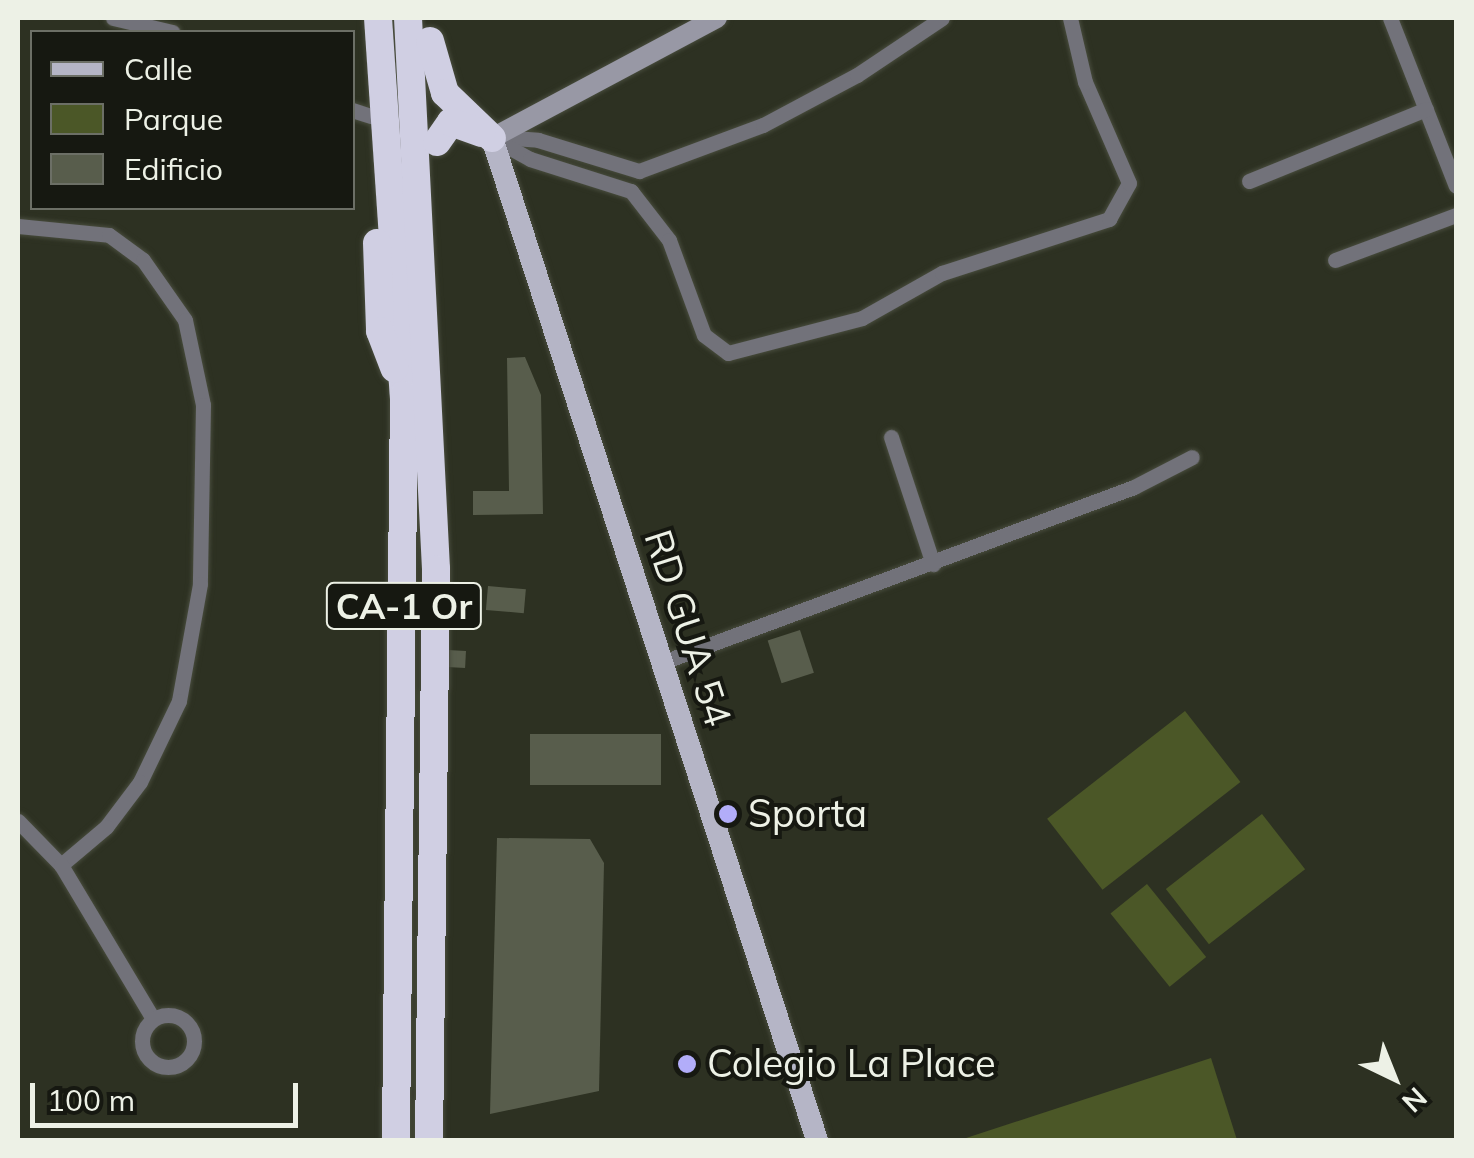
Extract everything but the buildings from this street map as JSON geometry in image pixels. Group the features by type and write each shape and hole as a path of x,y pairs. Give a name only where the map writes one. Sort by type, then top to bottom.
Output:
{"highway":[{"path":"362,18 362,113 380,331 404,395"},
{"name":"CA-1 Or","path":"378,18 404,395 396,1140"},
{"name":"CA-1 Or","path":"408,18 434,480 429,1140"},
{"path":"429,30 437,142 442,436 434,480"},
{"path":"429,30 445,93 492,138"},
{"path":"437,142 451,122 492,138"}],"main road":[{"name":"RD GUA 54","path":"492,138 817,1140"}],"street":[{"path":"114,18 164,30"},
{"path":"492,138 717,18"},
{"path":"492,138 538,140 639,171 763,125 857,75 942,18"},
{"path":"492,138 530,159 631,191 663,229 704,335 728,354 862,318 942,274 1102,223 1122,204 1129,183 1125,165 1085,82 1070,18"},
{"path":"1390,18 1456,186"},
{"path":"1249,180 1426,109"},
{"path":"631,191 639,171"},
{"path":"1335,260 1456,214"},
{"path":"18,226 109,235 143,260 186,320 203,405 200,584 178,701 140,782 106,827 61,865"},
{"path":"891,437 933,564"},
{"path":"663,662 1134,487 1192,457"},
{"path":"18,821 61,865 154,1019"}],"green space":[{"path":"1185,711 1240,782 1103,890 1047,819"},
{"path":"1262,814 1305,869 1209,944 1166,889"},
{"path":"1147,884 1206,957 1170,987 1110,914"},
{"path":"1211,1058 1237,1140 960,1140"}],"place":[{"name":"Sporta","path":"728,814"},
{"name":"Colegio La Place","path":"687,1064"}]}
